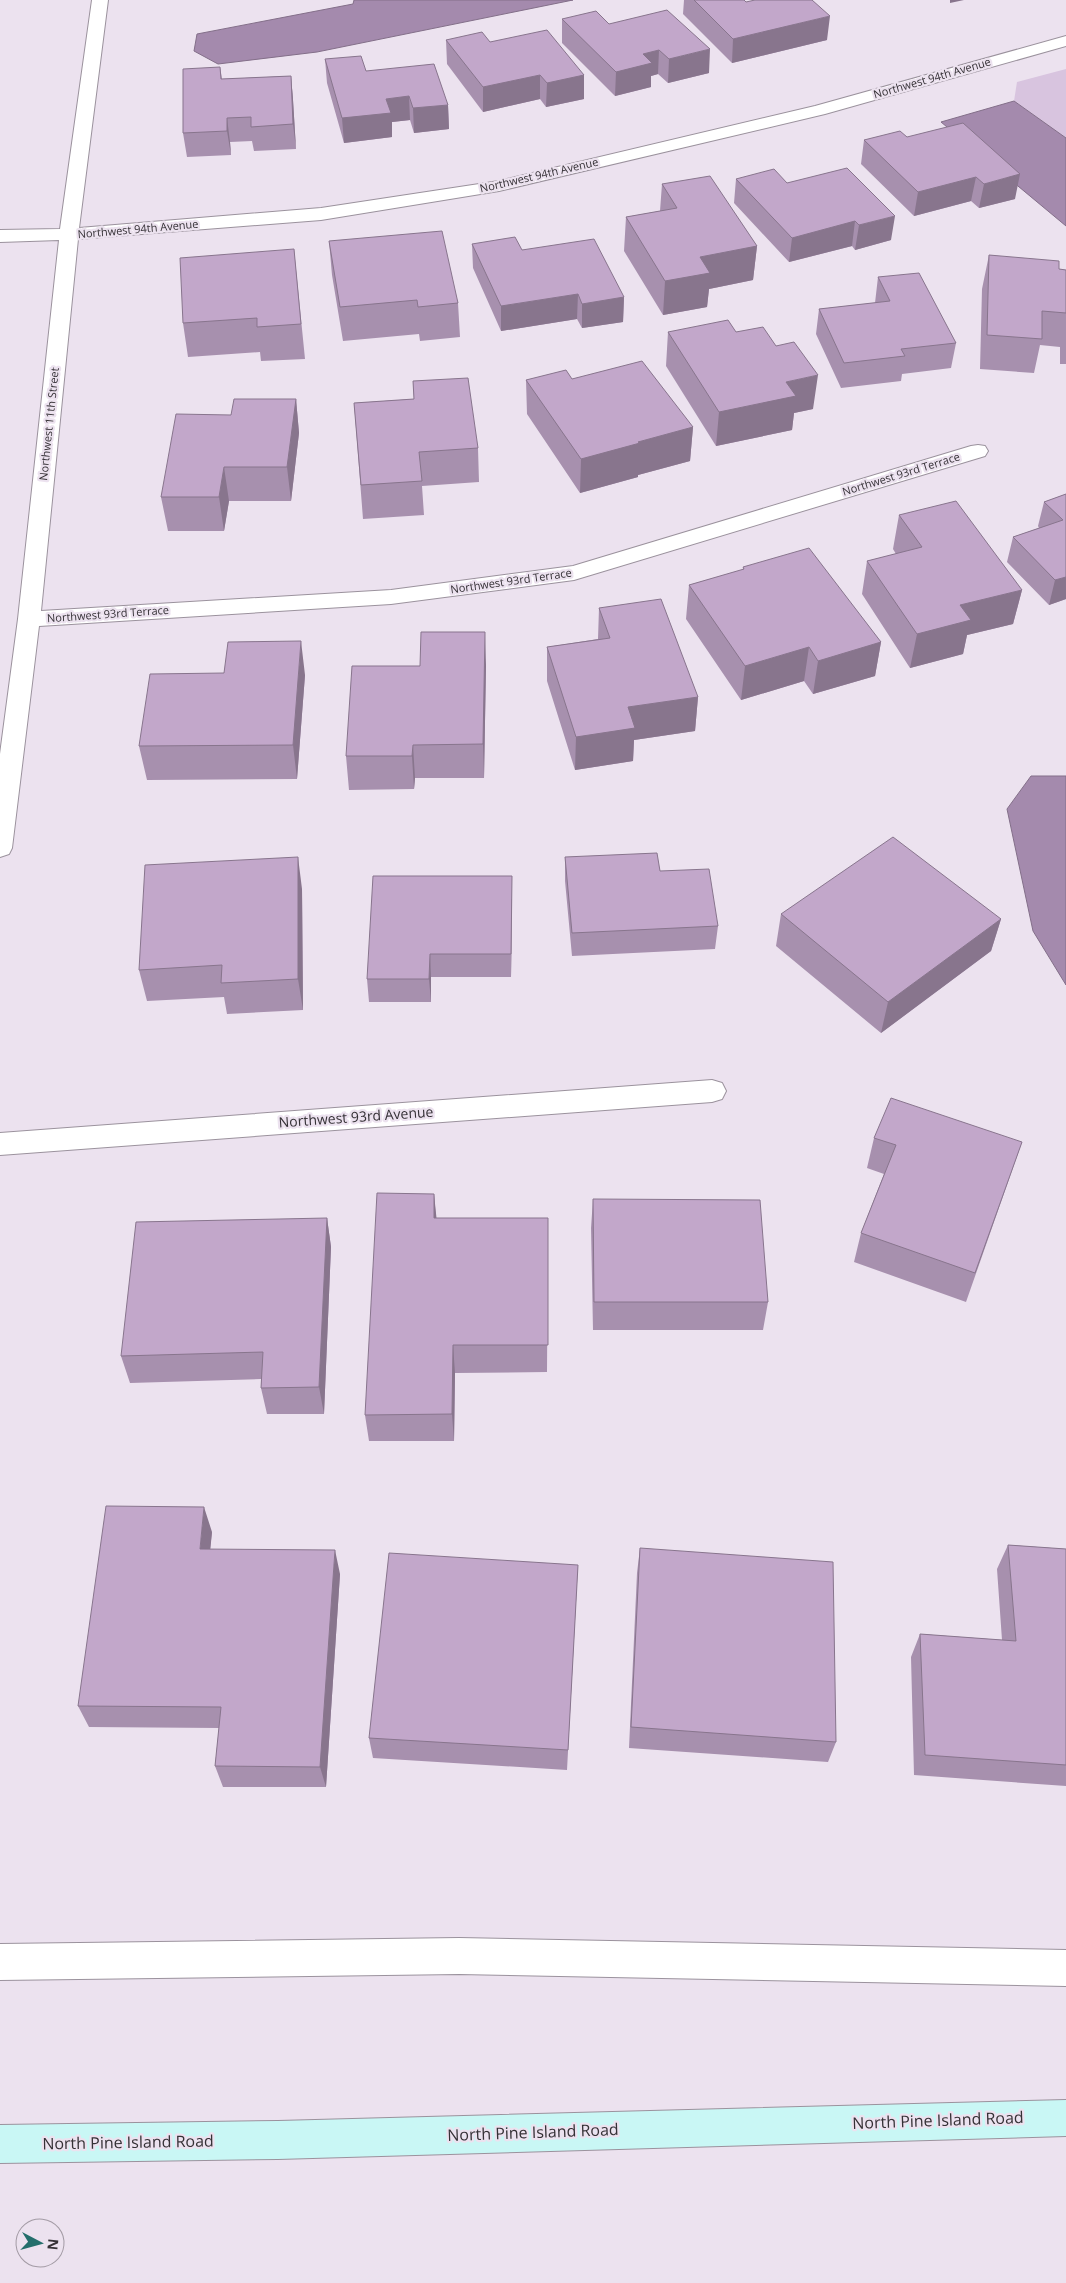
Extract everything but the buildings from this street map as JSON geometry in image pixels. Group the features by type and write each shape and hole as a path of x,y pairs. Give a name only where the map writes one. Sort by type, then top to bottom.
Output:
{"main road":[{"name":"North Pine Island Road","path":"0,2144 278,2140 1066,2118"}],"street":[{"name":"Northwest 11th Street","path":"0,848 28,619 70,234 100,0"},
{"name":"Northwest 94th Avenue","path":"0,236 70,234 321,214 499,186 819,110 1066,41"},
{"name":"Northwest 93rd Terrace","path":"28,619 391,597 574,573 978,451"},
{"name":"Northwest 93rd Avenue","path":"0,1144 712,1091"},
{"path":"0,1962 459,1956 1066,1968"}],"shaded area":[{"path":"354,0 573,0 317,52 218,64 194,51 197,34 353,4"},
{"path":"1066,69 1066,138 1014,101 1017,82"},
{"path":"1014,101 1066,138 1066,226 941,122"},
{"path":"1031,776 1066,776 1066,985 1033,931 1007,809"}]}
